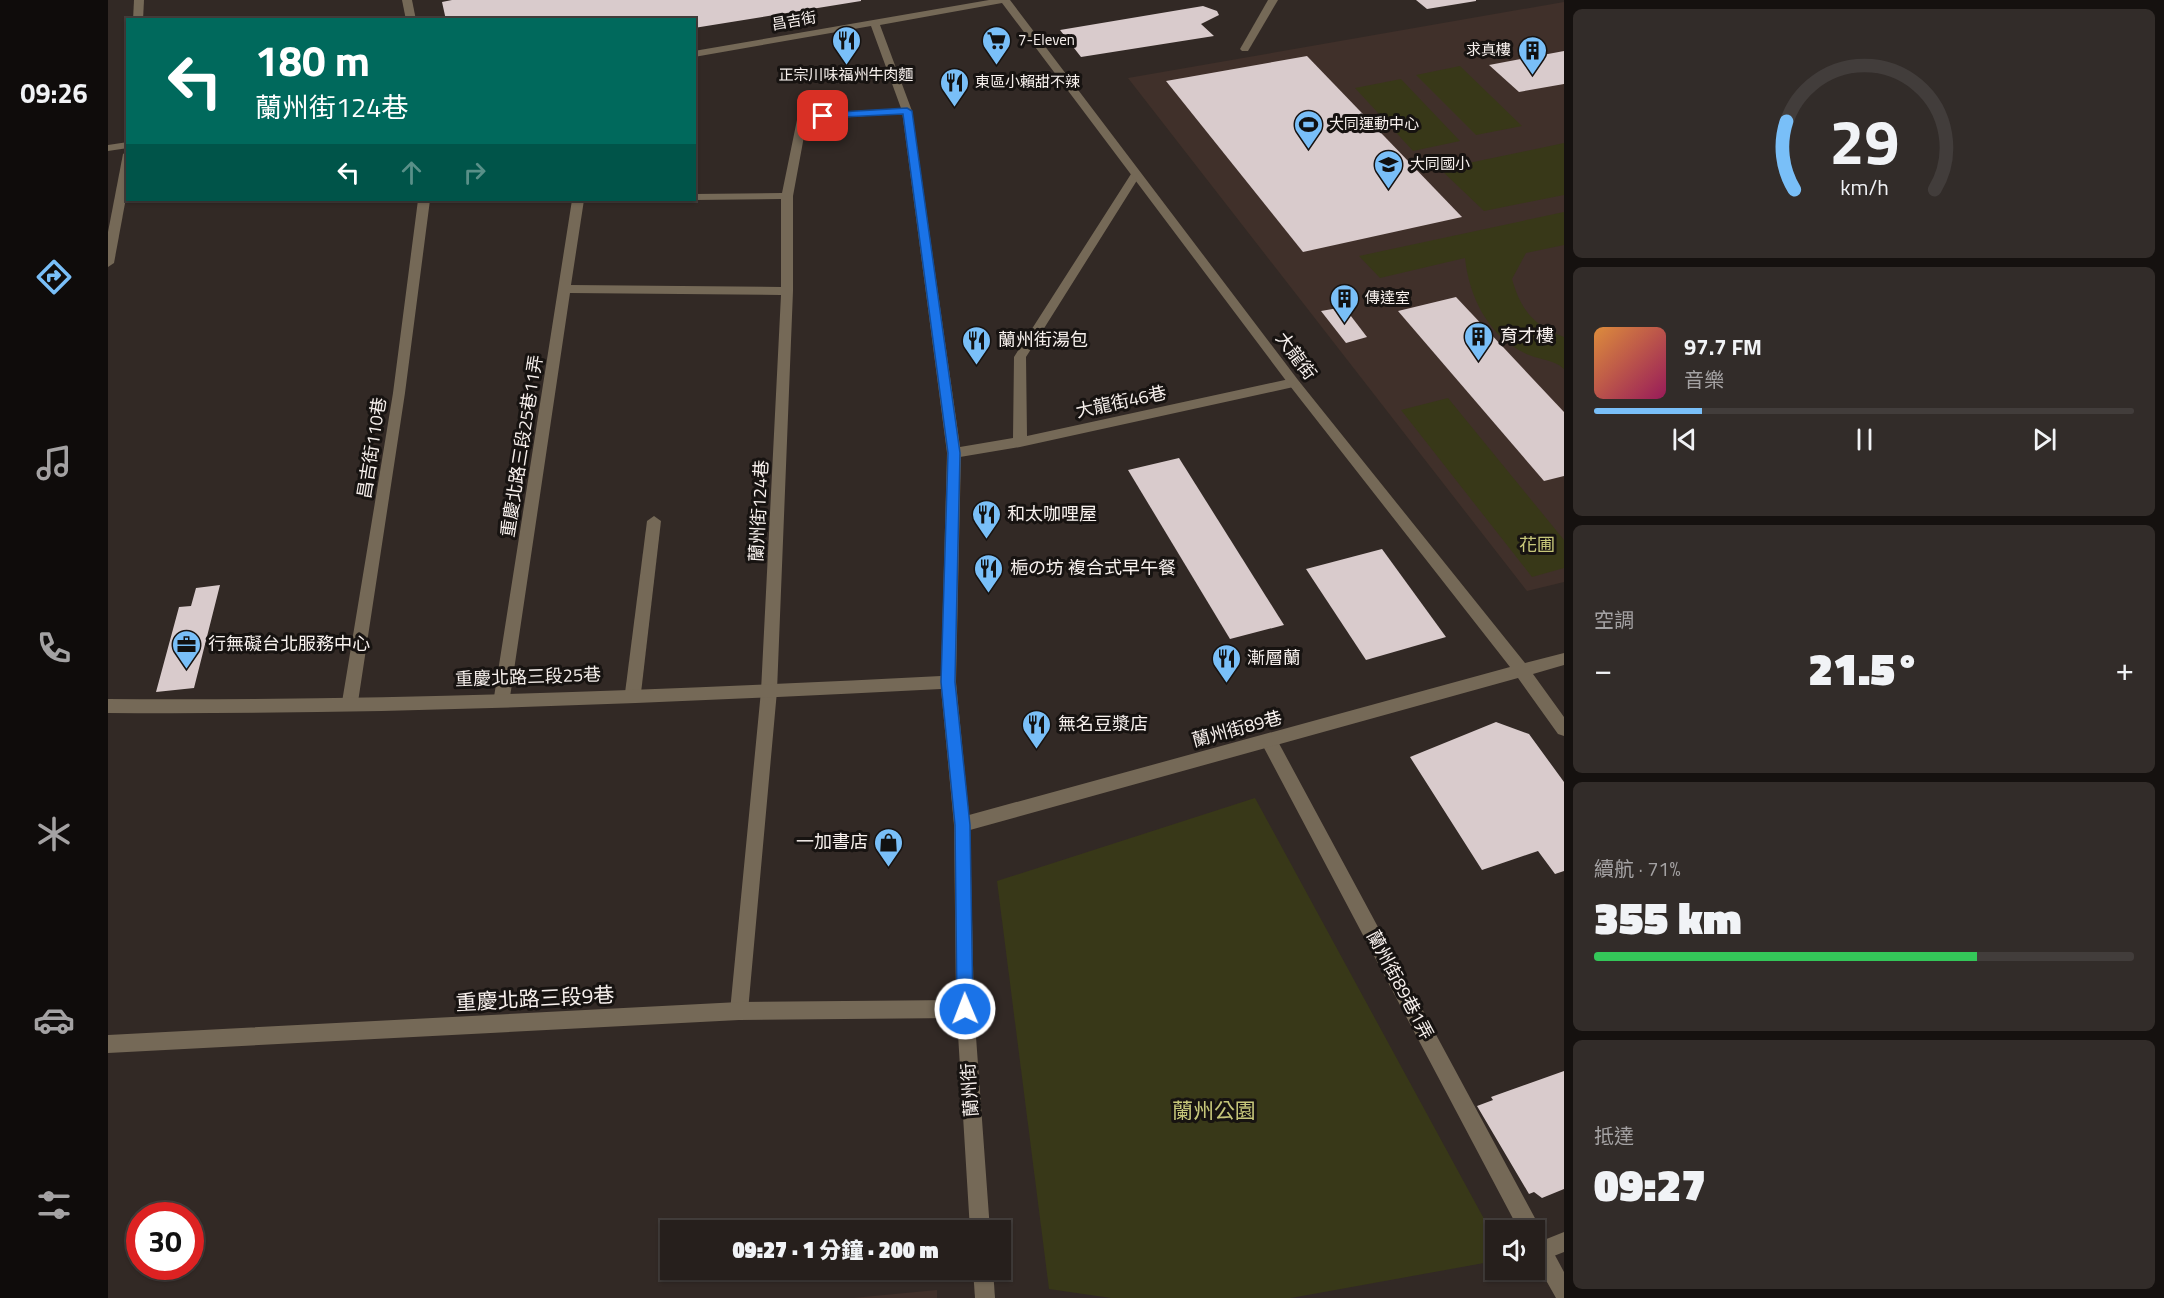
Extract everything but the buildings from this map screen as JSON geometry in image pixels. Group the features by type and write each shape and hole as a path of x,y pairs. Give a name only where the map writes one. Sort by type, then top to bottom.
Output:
{"street":[{"path":"138,18 139,0"},
{"path":"407,0 411,18"},
{"name":"昌吉街","path":"696,54 1005,0"},
{"name":"大龍街","path":"1005,0 1294,383 1522,671 1564,729"},
{"path":"1245,49 1273,0"},
{"name":"蘭州街","path":"875,23 907,111 954,453 948,682 962,825 965,1009 979,1220"},
{"name":"蘭州街124巷","path":"739,1011 769,691 787,291 787,195 802,117 907,111"},
{"path":"108,148 126,145"},
{"path":"108,262 126,165"},
{"path":"1020,442 1020,357 1136,174"},
{"path":"696,197 787,195"},
{"name":"昌吉街110巷","path":"350,702 399,393 424,201"},
{"name":"重慶北路三段25巷11弄","path":"502,697 578,201"},
{"path":"564,289 787,291"},
{"name":"大龍街46巷","path":"954,453 1020,442 1294,383"},
{"path":"633,693 654,521"},
{"name":"蘭州街89巷","path":"962,825 1564,659"},
{"name":"重慶北路三段25巷","path":"108,706 243,707 633,693 769,691 948,682"},
{"name":"蘭州街89巷1弄","path":"1269,741 1525,1220"},
{"name":"重慶北路三段9巷","path":"108,1044 739,1011 965,1009"},
{"path":"1545,1243 1564,1242"},
{"path":"1545,1257 1564,1292"},
{"path":"983,1280 985,1298"}],"shaded area":[{"name":"大同國小","path":"1564,2 1564,582 1527,591 1128,78"},
{"path":"937,1290 937,1298 853,1298"}],"green space":[{"path":"1460,66 1522,126 1476,135 1416,75"},
{"path":"1401,79 1460,141 1413,151 1355,88"},
{"path":"1564,143 1564,195 1484,211 1440,169"},
{"path":"1564,212 1564,245 1526,253 1512,279 1524,308 1536,322 1564,337 1564,369 1515,348 1493,328 1484,316 1471,288 1465,258 1380,278 1359,256"},
{"name":"花圃","path":"1448,398 1564,540 1564,568 1532,577 1401,410"},
{"name":"蘭州公園","path":"1255,798 1485,1221 1485,1263 1291,1298 1111,1298 1049,1289 997,881"}],"place":[{"name":"正宗川味福州牛肉麵","path":"846,66"},
{"name":"7-Eleven","path":"997,66"},
{"name":"求真樓","path":"1532,76"},
{"name":"東區小賴甜不辣","path":"954,108"},
{"name":"大同運動中心","path":"1308,150"},
{"name":"大同國小","path":"1389,190"},
{"name":"傳達室","path":"1344,324"},
{"name":"育才樓","path":"1479,362"},
{"name":"蘭州街湯包","path":"977,366"},
{"name":"和太咖哩屋","path":"986,540"},
{"name":"梔の坊 複合式早午餐","path":"989,594"},
{"name":"行無礙台北服務中心","path":"187,670"},
{"name":"漸層蘭","path":"1226,684"},
{"name":"無名豆漿店","path":"1037,750"},
{"name":"一加書店","path":"889,868"}],"route":[{"path":"823,116 907,111 954,453 948,682 962,825 965,1009"}]}
